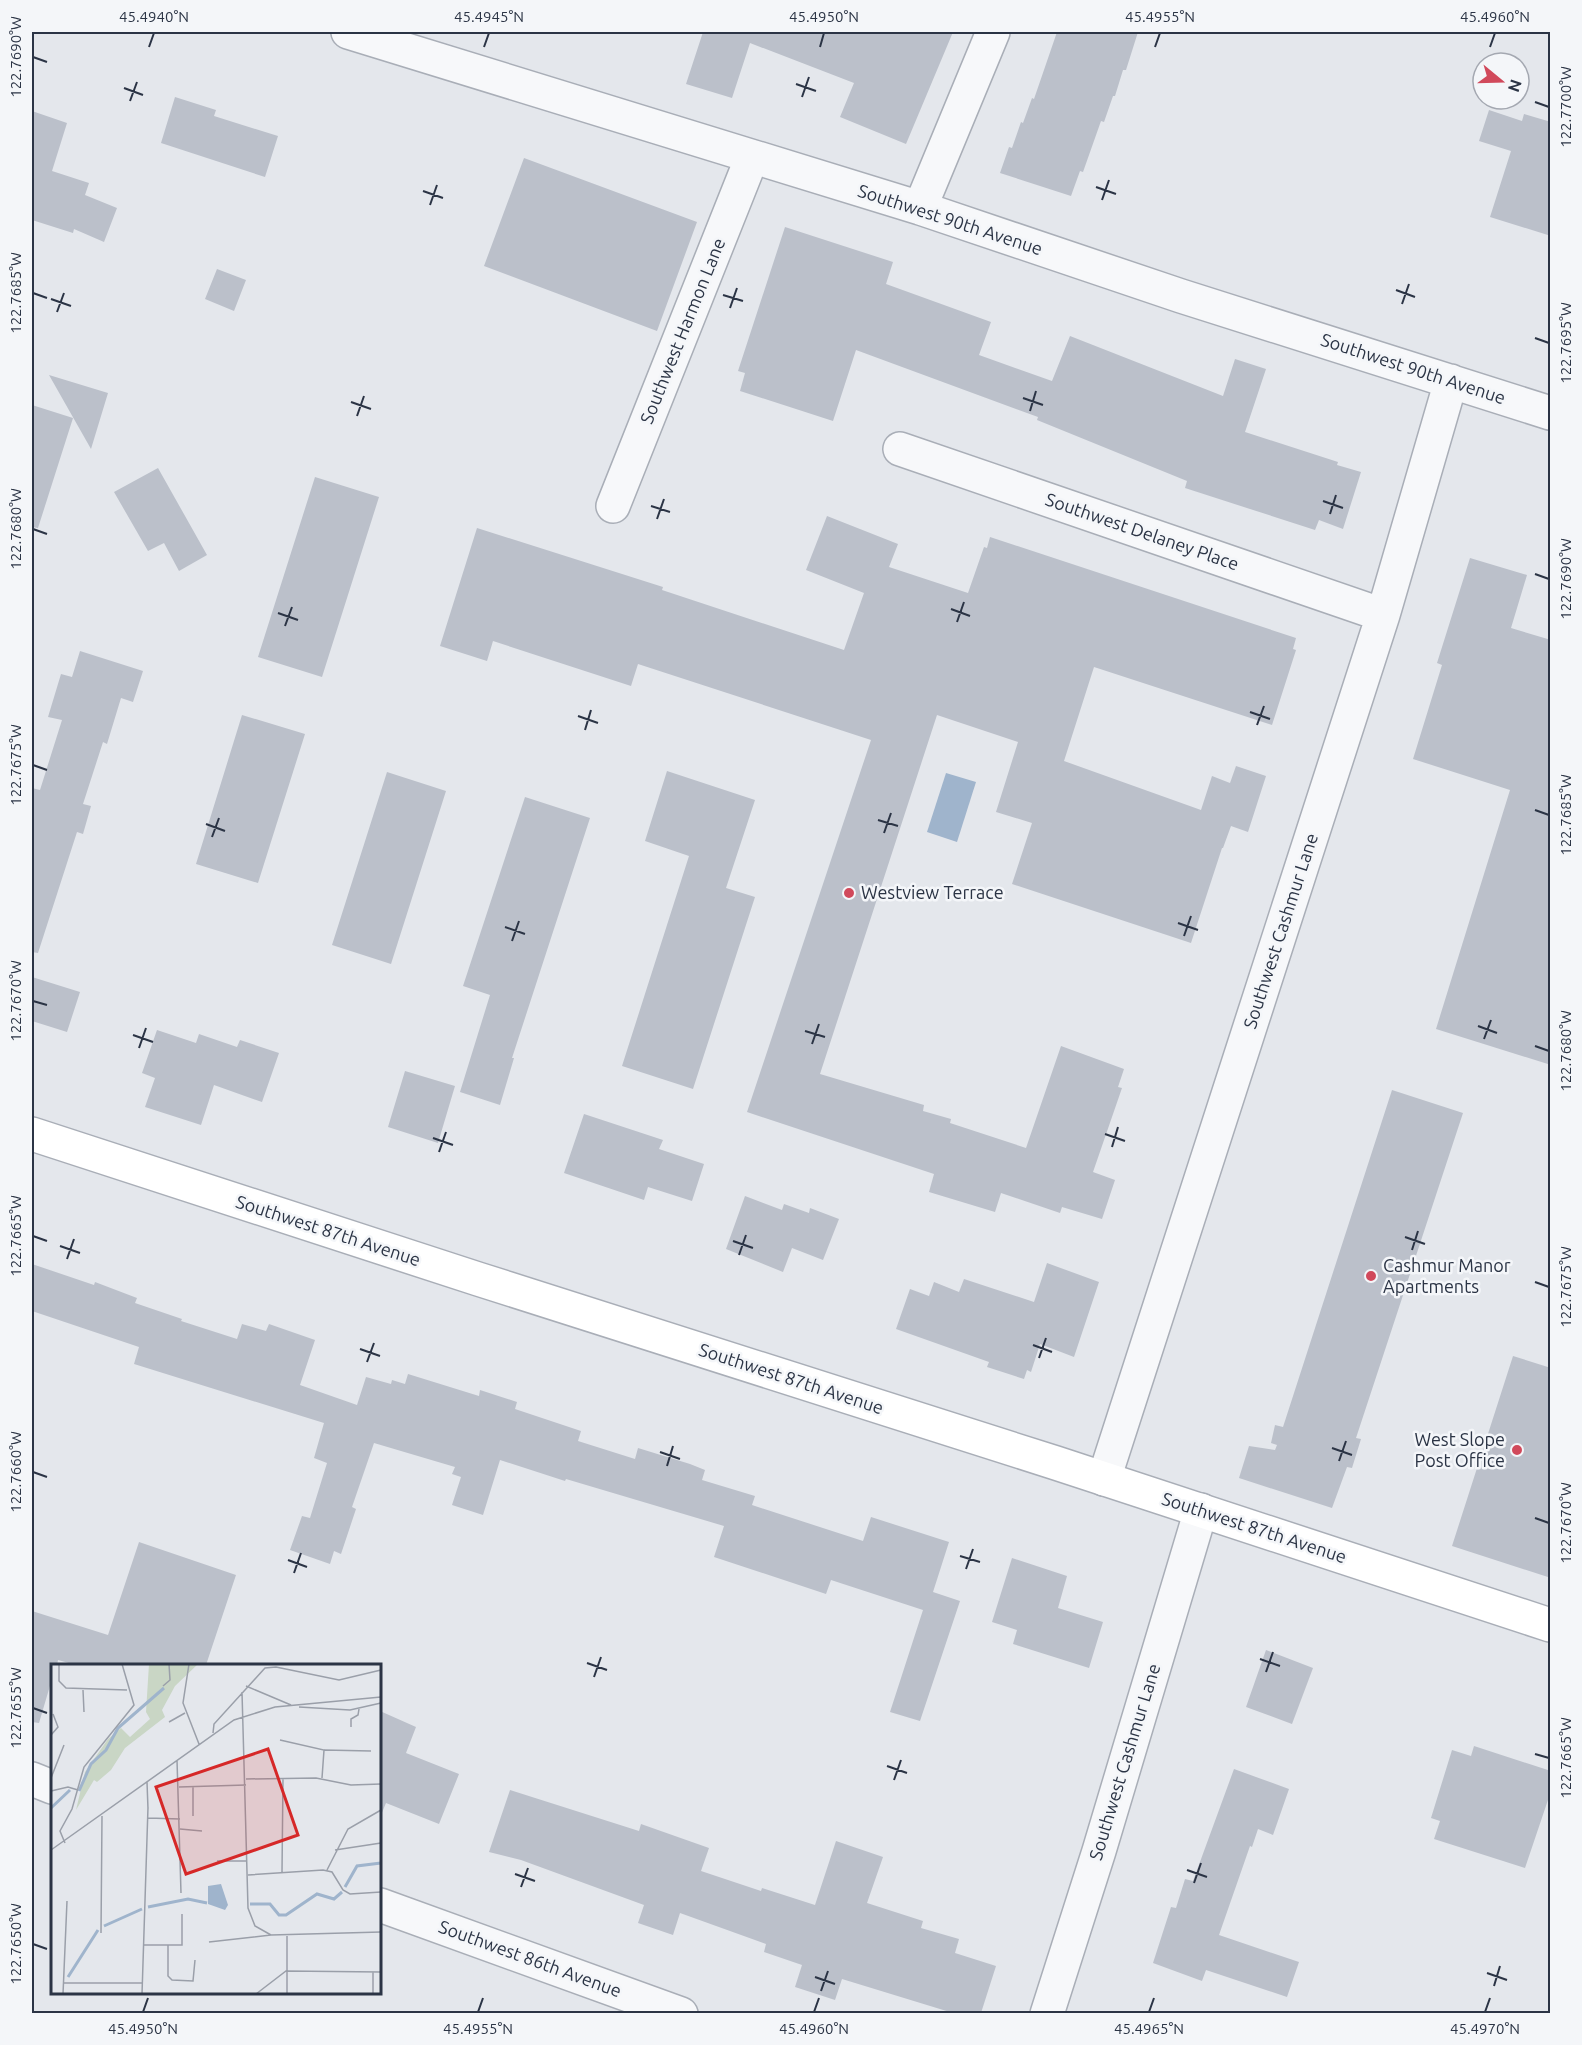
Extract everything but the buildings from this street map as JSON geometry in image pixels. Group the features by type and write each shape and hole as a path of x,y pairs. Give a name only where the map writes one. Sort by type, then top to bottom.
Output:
{"street":[{"name":"Southwest 90th Avenue","path":"348,32 920,208 1180,296 1551,413"},
{"path":"920,208 993,32"},
{"name":"Southwest Harmon Lane","path":"613,506 752,156"},
{"name":"Southwest Cashmur Lane","path":"1104,1479 1383,615 1451,381"},
{"name":"Southwest Delaney Place","path":"900,449 1383,615"},
{"name":"Southwest 87th Avenue","path":"32,1134 1551,1625"},
{"name":"Southwest Cashmur Lane","path":"1047,2013 1099,1851 1201,1510"},
{"path":"32,1779 51,1787"},
{"name":"Southwest 86th Avenue","path":"381,1905 681,2013"}],"water":[{"path":"946,773 976,782 957,842 927,832"}],"place":[{"name":"Westview Terrace","path":"849,893"},
{"name":"Cashmur Manor Apartments","path":"1371,1276"},
{"name":"West Slope Post Office","path":"1517,1450"}]}
